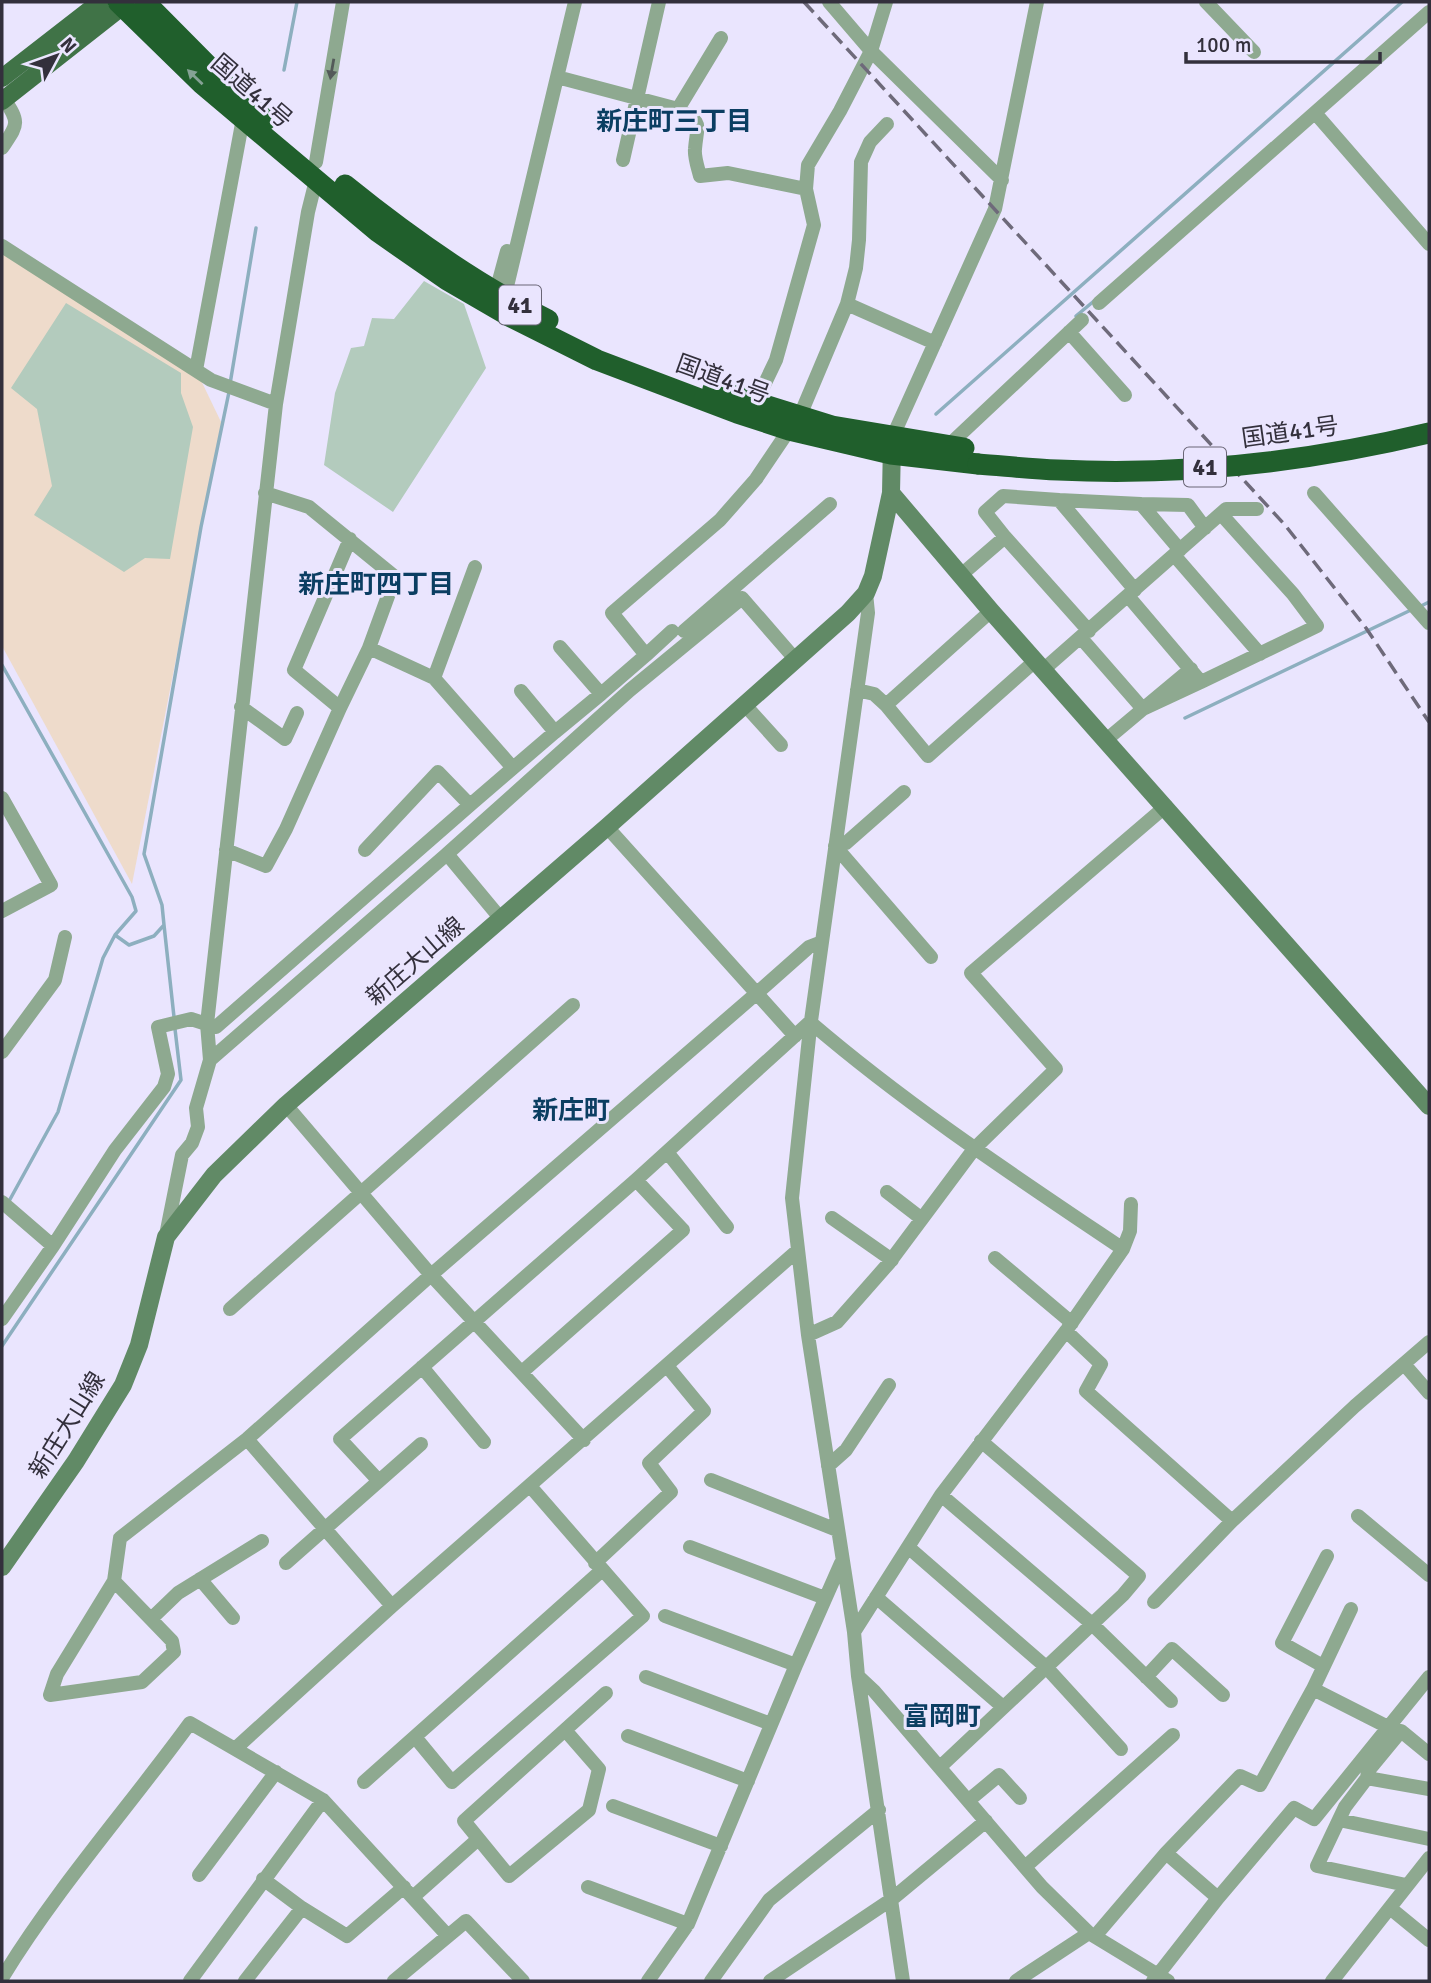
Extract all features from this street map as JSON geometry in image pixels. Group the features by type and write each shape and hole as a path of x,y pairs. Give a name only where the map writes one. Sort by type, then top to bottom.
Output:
{"highway":[{"name":"国道41号","path":"145,2 244,112"},
{"name":"国道41号","path":"123,3 202,84 244,112 316,171 456,267 498,301 597,360 737,414 794,424 832,426 892,445 1058,470 1150,471 1245,465 1330,454 1429,433"},
{"name":"国道41号","path":"498,301 666,373 755,404 794,424"},
{"name":"国道41号","path":"892,445 949,446 979,457 1149,458 1230,453 1327,442 1429,421"}],"main road":[{"path":"2,78 100,2"},
{"path":"3,100 123,3"},
{"name":"新庄大山線","path":"2,1567 76,1461 123,1385 139,1345 166,1237 214,1175 286,1105 607,827 848,613 866,593 873,576 891,493 892,445"},
{"path":"891,493 1039,666 1166,806 1429,1106"}],"street":[{"path":"166,1237 182,1155 192,1143 198,1127 196,1108 210,1060 207,1024 276,404 343,2"},
{"path":"498,301 514,220 526,211 575,2"},
{"path":"623,160 659,2"},
{"path":"829,2 871,51 1002,180"},
{"path":"755,404 776,360 814,225 806,189 808,165 871,51 886,2"},
{"path":"892,445 989,225 1002,180 1037,2"},
{"path":"1206,2 1254,52"},
{"path":"1099,303 1429,12"},
{"path":"678,109 721,38"},
{"path":"557,77 678,109 696,119 700,128 694,151 700,176 728,173 806,189"},
{"path":"2,148 15,128 15,115 3,100"},
{"path":"196,370 244,112"},
{"path":"1316,114 1429,244"},
{"path":"646,655 612,613 720,520 756,479 794,424 847,304 856,268 859,240 861,162 870,142 887,124"},
{"path":"2,246 211,380 276,404"},
{"path":"847,304 935,343"},
{"path":"949,446 1082,320"},
{"path":"1069,332 1125,395"},
{"path":"226,850 267,866 369,648 395,577 309,507 265,493"},
{"path":"1314,493 1429,623"},
{"path":"1143,709 985,512 1003,496 1188,505 1205,528"},
{"path":"1059,500 1201,682"},
{"path":"1142,504 1177,553 1260,654"},
{"path":"2,1319 115,1150 164,1087 168,1073 158,1027 191,1019 216,1027 555,732 646,655 744,580 831,505"},
{"path":"857,690 874,694 886,705 928,756 1039,666 1084,634 1226,509 1257,509"},
{"path":"1143,709 1317,626 1293,594 1221,514"},
{"path":"961,575 1005,537"},
{"path":"340,708 294,670 350,538"},
{"path":"435,678 475,567"},
{"path":"210,1060 447,855 630,690 742,598 744,580"},
{"path":"866,593 868,613 810,1022 792,1198 808,1335 841,1562 854,1632 858,1676 903,1981"},
{"path":"742,598 795,659"},
{"path":"886,705 991,611"},
{"path":"561,647 601,694"},
{"path":"369,648 435,678 513,768"},
{"path":"1106,740 1191,669"},
{"path":"521,691 555,732"},
{"path":"744,704 781,746"},
{"path":"241,707 285,739 297,713"},
{"path":"365,850 438,772 470,805"},
{"path":"835,846 846,843 904,792"},
{"path":"2,798 51,886 2,911"},
{"path":"808,1335 837,1322 892,1260 974,1149 1056,1069 971,973 1166,806"},
{"path":"607,827 795,1036"},
{"path":"835,846 932,957"},
{"path":"447,855 501,919"},
{"path":"2,1052 55,980 65,937"},
{"path":"114,1581 173,1641 174,1652 142,1682 50,1695 57,1674 114,1581 120,1538 247,1438 810,947 821,942"},
{"path":"230,1309 573,1005"},
{"path":"810,1022 865,1069 974,1149 1123,1249"},
{"path":"379,1481 340,1439 636,1180 810,1022"},
{"path":"286,1105 431,1275 584,1440"},
{"path":"667,1152 727,1227"},
{"path":"522,1372 683,1230 636,1180"},
{"path":"887,1192 922,1219"},
{"path":"2,1202 53,1246"},
{"path":"854,1632 940,1495 1069,1327 1123,1249 1130,1231 1131,1204"},
{"path":"832,1218 892,1260"},
{"path":"236,1748 392,1606 797,1251"},
{"path":"995,1258 1069,1327 1101,1364 1086,1391 1232,1521"},
{"path":"1154,1602 1232,1521 1429,1342"},
{"path":"1404,1364 1429,1393"},
{"path":"364,1782 598,1567 671,1492 649,1464 704,1411 667,1366"},
{"path":"422,1367 484,1442"},
{"path":"828,1466 846,1450 889,1385"},
{"path":"247,1438 392,1606"},
{"path":"940,1767 1139,1576 981,1441"},
{"path":"286,1563 421,1444"},
{"path":"711,1480 837,1530"},
{"path":"415,1737 452,1782 643,1616 530,1486"},
{"path":"940,1495 1092,1624 1171,1701"},
{"path":"1358,1516 1429,1575"},
{"path":"151,1619 178,1593 262,1541"},
{"path":"908,1547 1046,1667 1121,1749"},
{"path":"690,1548 825,1598"},
{"path":"1323,1666 1282,1643 1327,1556"},
{"path":"648,1981 688,1924 841,1562"},
{"path":"200,1579 233,1618"},
{"path":"876,1597 1003,1707"},
{"path":"1016,1981 1093,1934 1240,1776 1260,1785 1351,1609"},
{"path":"665,1616 796,1665"},
{"path":"1146,1677 1172,1649 1223,1695"},
{"path":"858,1676 1042,1887 1093,1934 1159,1979 1218,1898 1294,1808 1314,1819 1393,1727 1429,1677"},
{"path":"646,1677 771,1724"},
{"path":"1312,1689 1393,1727 1429,1754"},
{"path":"565,1730 599,1769 589,1811 509,1876 464,1821 606,1693"},
{"path":"2,1978 59,1894 190,1723 323,1800 448,1936"},
{"path":"1393,1727 1368,1771 1367,1778 1345,1807 1317,1866 1406,1885"},
{"path":"1026,1867 1173,1735"},
{"path":"628,1736 748,1782"},
{"path":"199,1875 276,1772"},
{"path":"968,1800 999,1774 1020,1798"},
{"path":"1367,1778 1429,1789"},
{"path":"190,1981 323,1800"},
{"path":"613,1806 721,1846"},
{"path":"710,1981 769,1900 879,1810"},
{"path":"770,1981 891,1899 986,1821"},
{"path":"1339,1821 1429,1839"},
{"path":"263,1879 302,1909 347,1936 477,1840"},
{"path":"1166,1853 1218,1898"},
{"path":"1332,1981 1429,1858"},
{"path":"588,1887 688,1924"},
{"path":"1390,1908 1429,1940"},
{"path":"245,1981 302,1909"},
{"path":"394,1981 466,1921 514,1979"}],"shaded area":[{"path":"2,249 196,370 222,424 132,884 2,646"}],"green space":[{"path":"424,281 464,304 486,368 393,512 324,465 335,393 351,348 364,346 372,318 394,319"},
{"path":"66,303 181,373 181,393 193,427 170,559 145,558 124,572 34,515 52,486 37,409 11,388"}],"waterway":[{"path":"284,70 297,2"},
{"path":"936,414 1402,2"},
{"path":"230,384 256,228"},
{"path":"1076,316 1094,301"},
{"path":"115,935 129,945 154,936 164,925 162,905 144,854 201,527 229,392"},
{"path":"1421,606 1429,602"},
{"path":"1185,718 1411,610"},
{"path":"2,665 132,897 136,911 115,935 103,958 58,1112 8,1203"},
{"path":"164,925 174,1017"},
{"path":"2,1346 181,1080 175,1029"}],"railway":[{"path":"804,2 1285,525 1366,628 1429,722"}],"district":[{"name":"新庄町三丁目","path":"674,122"},
{"name":"新庄町四丁目","path":"376,585"},
{"name":"新庄町","path":"571,1111"},
{"name":"富岡町","path":"942,1717"}]}
